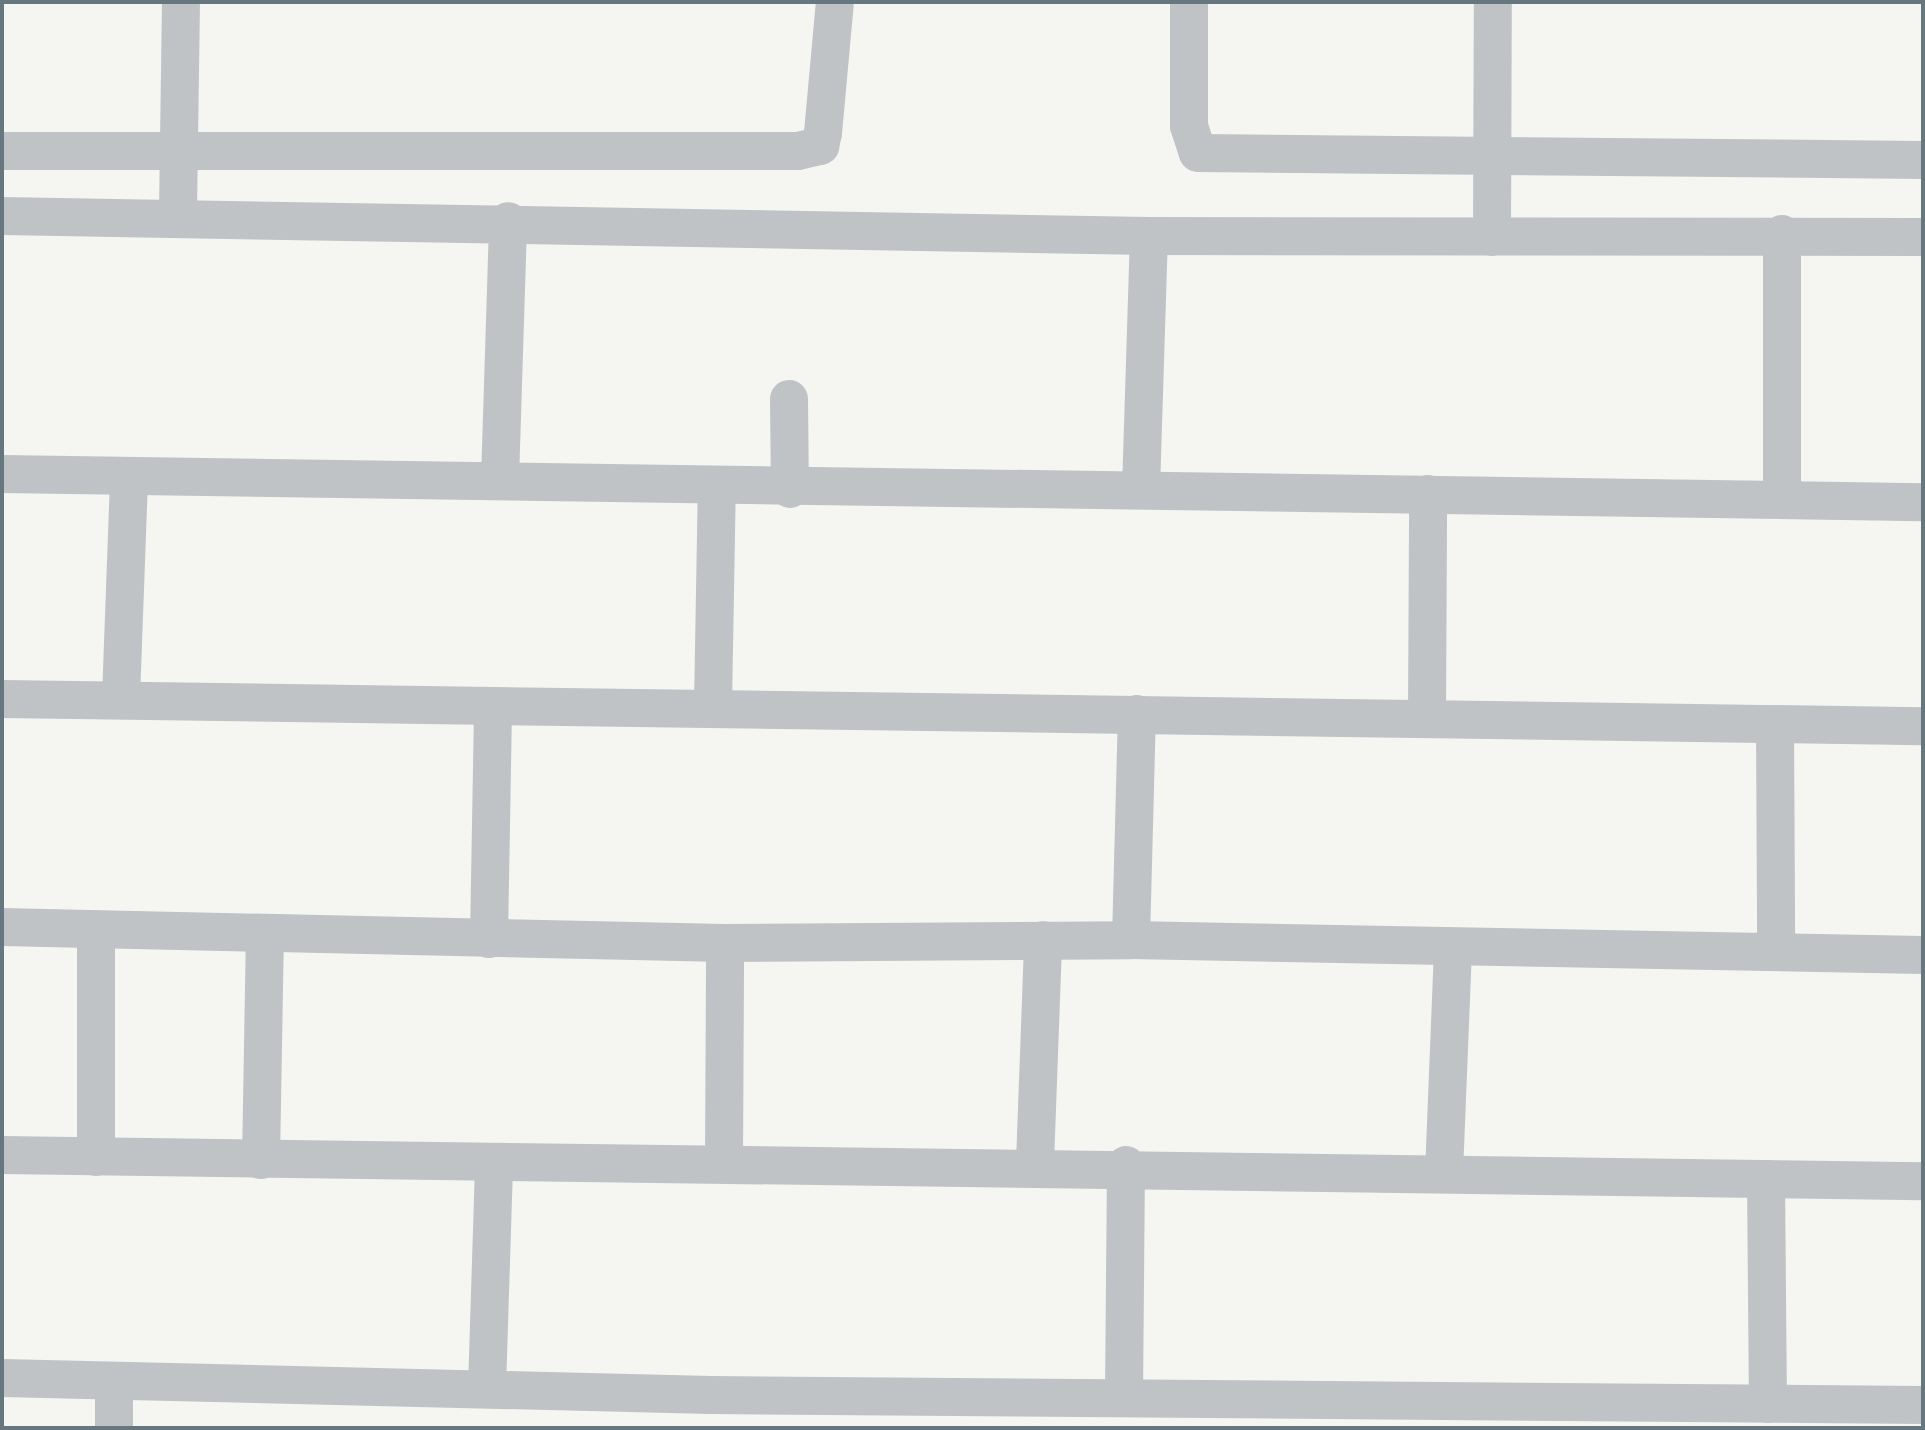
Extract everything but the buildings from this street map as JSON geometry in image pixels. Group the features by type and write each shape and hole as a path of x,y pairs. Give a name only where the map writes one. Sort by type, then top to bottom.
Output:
{"street":[{"path":"178,214 181,2"},
{"path":"2,151 811,149 823,133 835,2"},
{"path":"1189,2 1189,126 1198,153 1923,160"},
{"path":"1492,237 1493,2"},
{"path":"2,216 178,214 1149,236 1782,234 1923,237"},
{"path":"500,480 508,221"},
{"path":"1782,234 1782,500"},
{"path":"1141,489 1149,236"},
{"path":"789,399 790,489"},
{"path":"2,474 129,478 500,480 790,489 1141,489 1923,502"},
{"path":"121,698 129,478"},
{"path":"713,706 717,487"},
{"path":"1427,716 1428,494"},
{"path":"2,699 121,698 493,707 713,706 1427,716 1923,726"},
{"path":"489,939 493,707"},
{"path":"1131,940 1137,714"},
{"path":"1775,724 1776,952"},
{"path":"2,927 725,943 1131,940 1923,955"},
{"path":"96,930 96,1157"},
{"path":"261,1160 265,934"},
{"path":"1035,1163 1043,940"},
{"path":"724,1161 725,943"},
{"path":"1444,1173 1453,948"},
{"path":"2,1155 494,1164 724,1161 1035,1163 1923,1181"},
{"path":"487,1389 494,1164"},
{"path":"1124,1395 1126,1165"},
{"path":"1766,1179 1768,1404"},
{"path":"2,1378 487,1389 711,1412 1124,1395 1401,1414 1573,1414 1768,1404 1923,1405"},
{"path":"114,1382 114,1428"}]}
